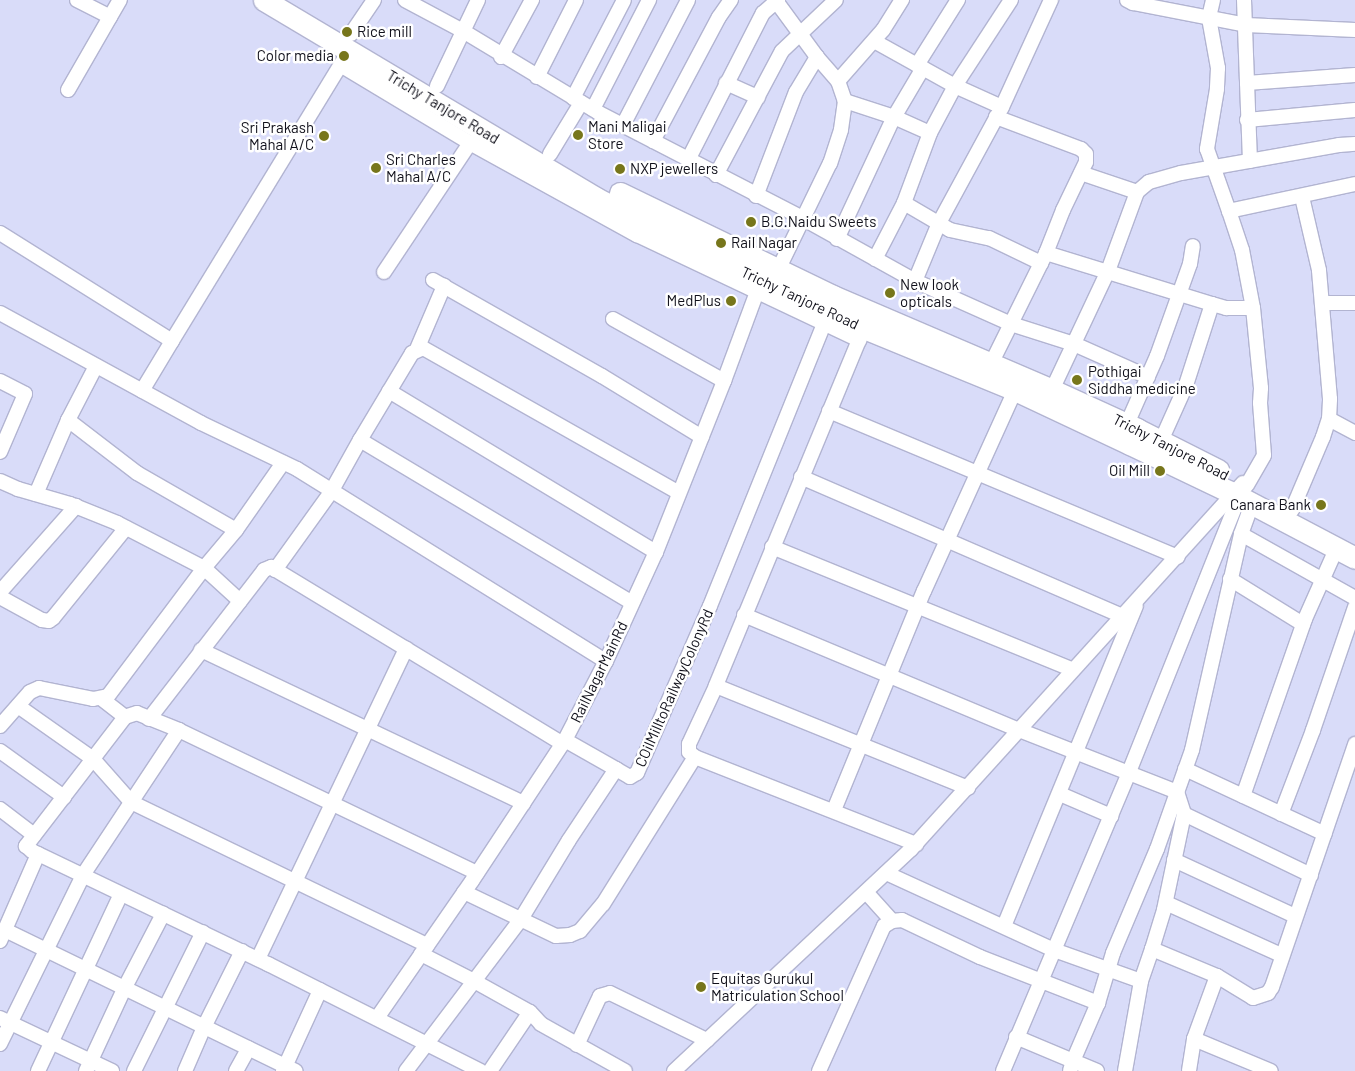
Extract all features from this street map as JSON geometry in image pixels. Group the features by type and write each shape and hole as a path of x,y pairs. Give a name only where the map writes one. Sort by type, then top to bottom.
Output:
{"highway":[{"name":"Trichy Tanjore Road","path":"264,0 596,198 861,334 1014,390 1243,492 1346,546"},
{"name":"Trichy Tanjore Road","path":"292,0 347,50 437,86 603,185 778,270 1127,424 1161,441 1243,492 1292,510 1346,546 1355,558"}],"street":[{"path":"77,0 110,17"},
{"path":"68,90 120,0"},
{"path":"142,391 347,50 374,0"},
{"path":"405,0 420,4 501,57 582,103 756,196 802,218 915,281 1012,324 1074,344 1148,377"},
{"path":"437,86 478,0"},
{"path":"501,57 532,0"},
{"path":"537,76 576,0"},
{"path":"582,103 624,0"},
{"path":"550,154 649,0"},
{"path":"623,124 688,0"},
{"path":"653,141 714,25 731,0"},
{"path":"688,160 763,13 777,0 817,57 838,81 845,101 841,130 830,163 778,270"},
{"path":"716,175 782,50 836,0"},
{"path":"838,81 874,41 902,0"},
{"path":"837,239 894,117 958,0"},
{"path":"875,259 904,203 930,133 955,86 1011,0"},
{"path":"915,281 939,223 999,112 1051,0"},
{"path":"1003,1071 1111,816 1243,492 1264,455 1254,308 1242,250 1206,149 1217,90 1218,68 1209,18 1214,0"},
{"path":"1244,0 1250,161"},
{"path":"1131,1 1246,25 1355,30"},
{"path":"874,41 999,112 1081,149 1086,154 1086,162 1063,210 1044,258 991,364"},
{"path":"347,50 470,142 637,236 824,324 861,334 716,686 689,744 689,752 695,757 834,810 916,844"},
{"path":"756,196 796,92 817,57"},
{"path":"1247,84 1355,75"},
{"path":"726,83 758,97"},
{"path":"845,101 894,117 930,133"},
{"path":"1248,120 1355,110"},
{"path":"384,272 470,142"},
{"path":"1052,390 1108,271 1137,192 1149,182 1212,168 1339,145 1355,144"},
{"path":"1081,174 1137,192"},
{"path":"1229,211 1302,197 1355,184"},
{"path":"1292,510 1329,419 1330,399 1319,270 1302,197"},
{"path":"904,203 957,233 989,238 1044,258 1108,271 1226,308 1254,308"},
{"path":"0,233 172,341"},
{"path":"1127,424 1148,377 1179,294 1193,246"},
{"path":"275,570 331,492 389,391 412,353 417,349 438,283 602,376 702,437"},
{"name":"RailNagarMainRd","path":"377,1018 564,742 606,661 656,552 757,292"},
{"path":"1322,303 1355,303"},
{"path":"1161,441 1186,385 1212,304"},
{"path":"0,314 201,423 283,463 606,661"},
{"path":"613,319 724,381"},
{"name":"COilMilltoRailwayColonyRd","path":"406,1071 521,919 568,840 616,769 630,776 637,773 710,606 824,324"},
{"path":"417,349 428,349 679,493"},
{"path":"36,494 68,420 96,366"},
{"path":"0,380 25,394 3,434 0,452"},
{"path":"834,810 917,607 1014,390"},
{"path":"389,391 656,552"},
{"path":"829,411 1178,557"},
{"path":"1329,419 1355,433"},
{"path":"68,420 137,472 236,530"},
{"path":"360,440 632,603"},
{"path":"102,699 108,696 204,568 236,530 283,463"},
{"path":"801,477 1122,616"},
{"path":"0,481 76,506 126,528 204,568 240,602"},
{"path":"1071,1066 1098,1004 1108,970 1192,750 1240,534 1243,492"},
{"path":"674,1071 916,844 1140,596 1243,492"},
{"path":"0,592 76,506"},
{"path":"0,597 42,620 49,621 126,528"},
{"path":"1240,534 1355,598"},
{"path":"1243,796 1303,624 1323,579 1346,546"},
{"path":"772,547 1073,670"},
{"path":"149,719 264,570 271,567 564,742 616,769"},
{"path":"1230,580 1303,624"},
{"path":"1004,926 1140,596"},
{"path":"1281,814 1313,730 1355,606"},
{"path":"744,615 1019,730 1177,792 1184,814 1166,903 1141,981 1125,1071"},
{"path":"258,959 406,649"},
{"path":"201,650 523,803"},
{"path":"716,686 968,788"},
{"path":"0,726 30,692 39,688 102,699 125,718"},
{"path":"18,706 93,759 132,802 296,881 424,950 474,981 530,1012 540,1024 625,1071"},
{"path":"473,1069 377,1018 203,932 38,854 26,846 125,718 137,713 179,730 477,873"},
{"path":"0,1044 5,1020 45,950 83,876 179,730"},
{"path":"1152,949 1217,976 1253,998 1261,997 1268,993 1272,987 1281,955 1355,744"},
{"path":"0,751 64,797"},
{"path":"464,892 556,936 570,935 580,931 603,904 695,757"},
{"path":"1185,769 1325,834"},
{"path":"1060,794 1111,816"},
{"path":"0,809 34,835"},
{"path":"1184,814 1310,875"},
{"path":"38,854 2,936 45,950 249,1048 288,1069 320,990"},
{"path":"1174,860 1295,916"},
{"path":"886,873 1054,950 1141,981"},
{"path":"866,892 892,921"},
{"path":"38,1071 121,894"},
{"path":"1166,903 1281,955"},
{"path":"88,1066 124,989 163,914"},
{"path":"819,1071 884,926 892,921 902,920 980,957 1098,1004"},
{"path":"134,1071 164,1007 203,932"},
{"path":"185,1071 204,1027 242,951"},
{"path":"1189,1071 1194,1039 1217,976"},
{"path":"577,1045 600,996 610,993 707,1040"},
{"path":"490,1071 530,1012"},
{"path":"5,1020 51,1043 88,1066 112,1071"},
{"path":"1016,1037 1071,1066 1097,1071"},
{"path":"1194,1039 1271,1071"},
{"path":"236,1071 249,1048"}],"place":[{"name":"Rice mill","path":"347,32"},
{"name":"Color media","path":"344,56"},
{"name":"Mani Maligai Store","path":"578,135"},
{"name":"Sri Prakash Mahal A/C","path":"324,136"},
{"name":"Sri Charles Mahal A/C","path":"376,168"},
{"name":"NXP jewellers","path":"620,169"},
{"name":"B.G.Naidu Sweets","path":"751,222"},
{"name":"Rail Nagar","path":"721,243"},
{"name":"New look opticals","path":"890,293"},
{"name":"MedPlus","path":"731,301"},
{"name":"Pothigai Siddha medicine","path":"1077,380"},
{"name":"Oil Mill","path":"1160,471"},
{"name":"Canara Bank","path":"1321,505"},
{"name":"Equitas Gurukul Matriculation School","path":"701,987"}]}
